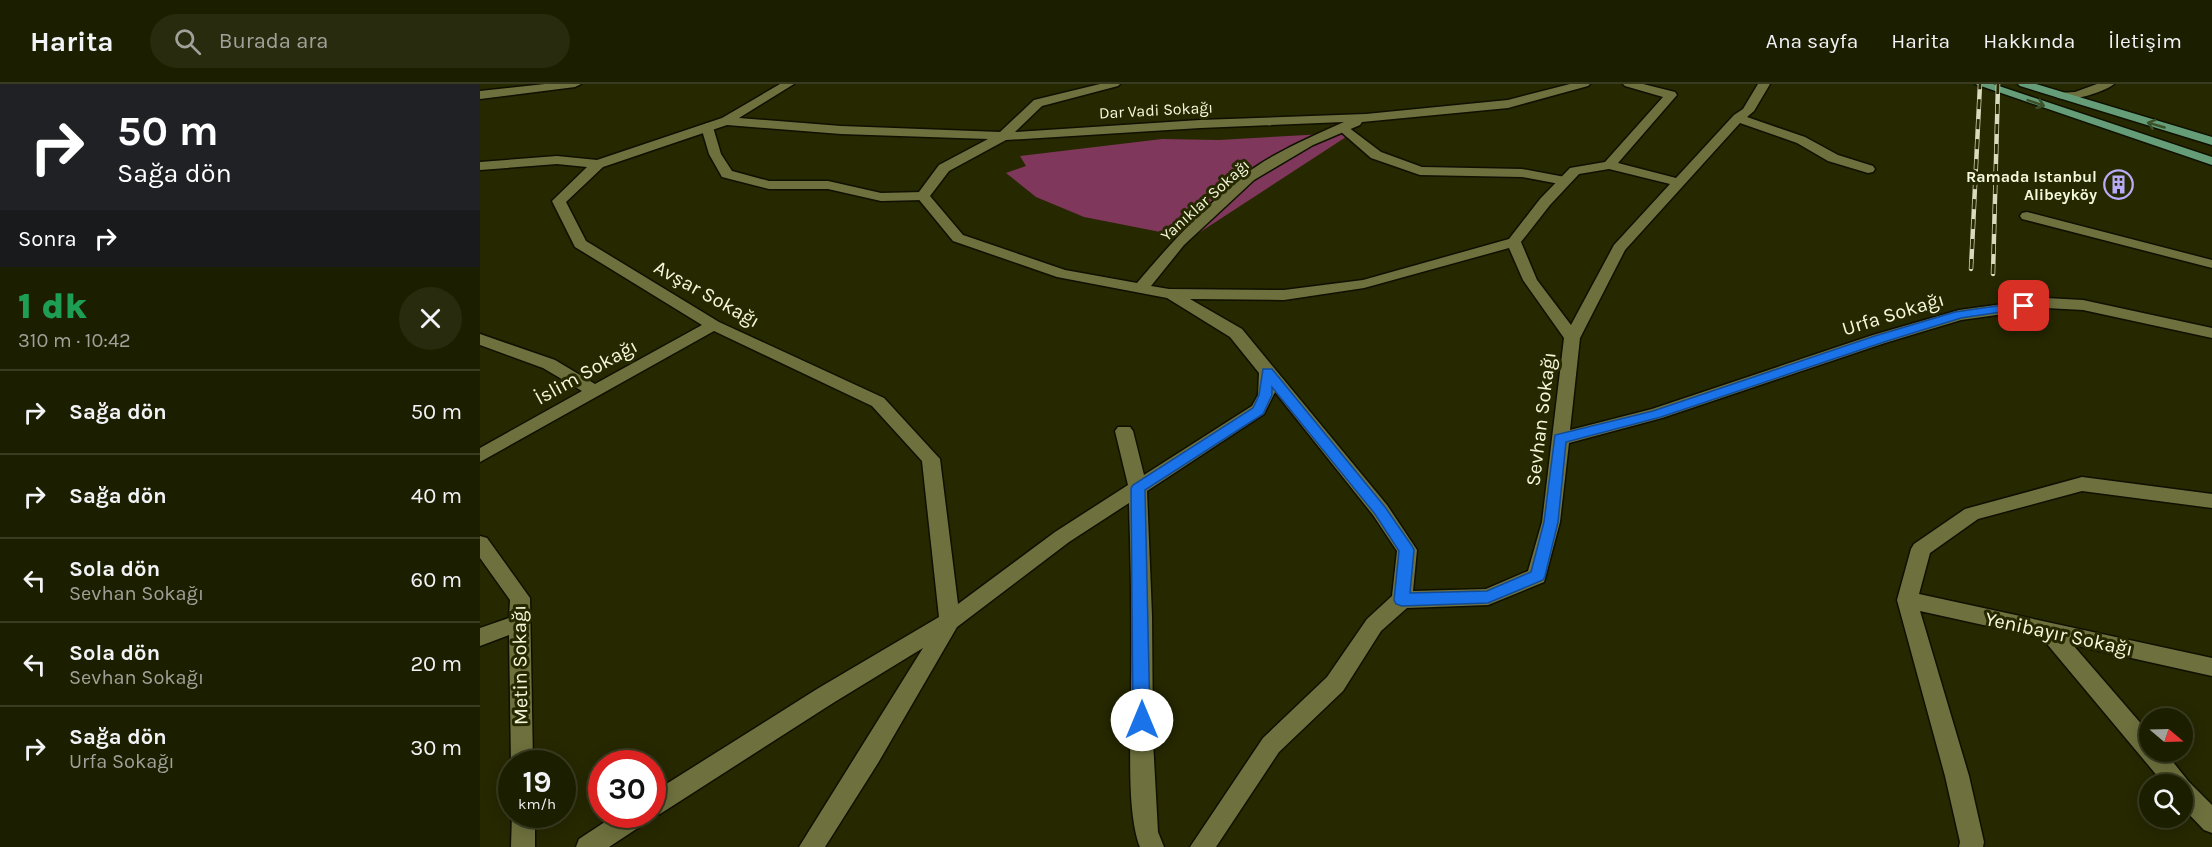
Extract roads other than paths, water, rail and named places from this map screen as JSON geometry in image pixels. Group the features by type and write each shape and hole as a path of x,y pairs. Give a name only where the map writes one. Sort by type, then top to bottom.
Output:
{"main road":[{"path":"1981,84 2212,161"},
{"path":"2024,84 2212,141"}],"street":[{"path":"480,95 575,84"},
{"name":"Avşar Sokağı","path":"788,84 726,121 598,164 559,201 580,244 713,324 878,402 931,459 950,621"},
{"path":"923,196 944,168 1003,136 1038,103 1114,84"},
{"name":"Dar Vadi Sokağı","path":"726,121 841,130 1003,136 1200,124 1366,118 1508,104 1584,84"},
{"path":"1609,165 1671,95 1629,84"},
{"name":"Sevhan Sokağı","path":"1402,600 1488,597 1537,576 1551,522 1572,338 1619,248 1677,182 1738,118 1748,111 1764,84"},
{"path":"2061,96 2076,95 2106,87 2108,84"},
{"path":"480,102 500,94"},
{"name":"Yanıklar Sokağı","path":"1141,288 1179,243 1249,177 1309,142 1366,118"},
{"path":"1738,118 1801,140 1833,158 1868,169"},
{"path":"707,127 716,154 727,174 769,185 828,185 881,197 923,196"},
{"path":"1344,128 1376,154 1420,171 1522,173 1565,180"},
{"path":"480,166 557,160 598,164"},
{"path":"923,196 958,238 1062,274 1169,294 1284,295 1364,284 1514,242 1545,202 1575,171 1609,165 1677,182"},
{"path":"2027,216 2212,264"},
{"path":"1514,242 1530,280 1572,338"},
{"path":"1169,294 1236,333 1380,510 1407,550 1402,600 1374,625 1335,684 1271,745 1202,847"},
{"name":"Urfa Sokağı","path":"1560,439 1656,414 1879,339 1959,315 2046,303 2074,304 2212,333"},
{"name":"İslim Sokağı","path":"480,456 713,324"},
{"path":"480,339 549,363 596,392"},
{"path":"666,797 825,696 950,621 1062,537 1258,410 1266,395 1267,372"},
{"path":"1124,431 1138,488 1142,741 1146,832 1152,847"},
{"path":"1971,847 1972,842 1957,776 1907,600 1921,549 1972,514 2082,484 2212,501"},
{"name":"Metin Sokağı","path":"480,543 520,598 522,750"},
{"name":"Yenibayır Sokağı","path":"1907,600 2212,667"},
{"path":"811,847 870,756 950,621"},
{"path":"480,637 519,623"},
{"path":"2050,633 2170,774"},
{"path":"2193,802 2212,822"},
{"path":"523,828 523,847"},
{"path":"588,847 617,828"}],"railway":[{"path":"1971,269 1980,84"},
{"path":"1993,274 1998,84"}],"place":[{"name":"Ramada Istanbul Alibeyköy","path":"2118,185"}]}
